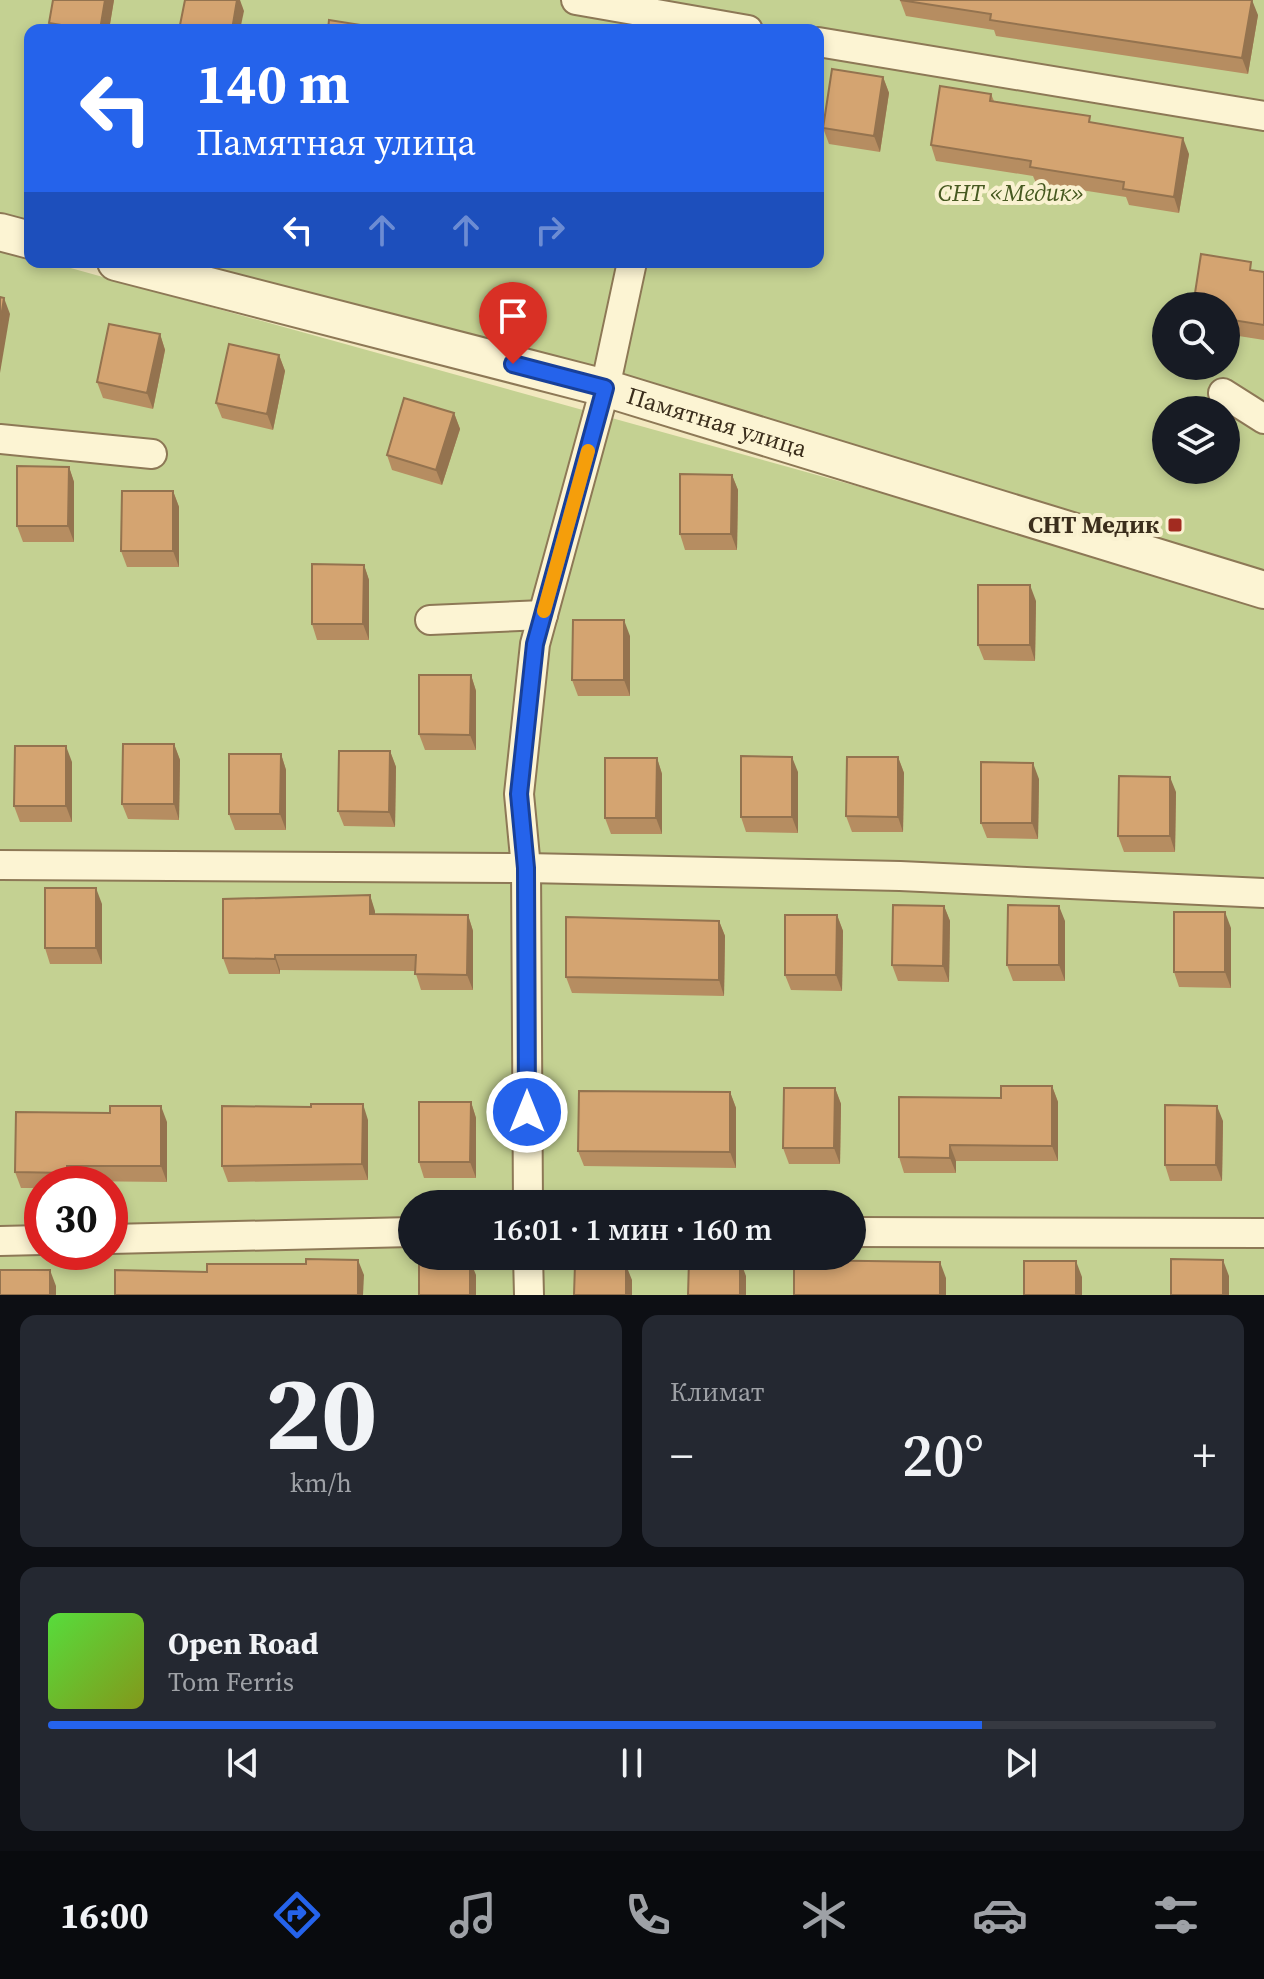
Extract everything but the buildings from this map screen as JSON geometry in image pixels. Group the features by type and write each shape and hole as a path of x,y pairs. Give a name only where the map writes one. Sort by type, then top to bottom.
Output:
{"street":[{"path":"576,0 721,24"},
{"path":"824,43 1264,116"},
{"path":"0,232 24,238"},
{"name":"Памятная улица","path":"139,268 605,388 1264,590"},
{"path":"528,1190 526,868 519,794 535,644 605,388 631,268"},
{"path":"1223,393 1264,419"},
{"path":"0,439 152,454"},
{"path":"430,620 543,615"},
{"path":"0,865 526,868 900,876 1264,893"},
{"path":"128,1239 398,1232"},
{"path":"866,1232 1264,1233"},
{"path":"0,1241 24,1240"},
{"path":"528,1270 529,1295"}],"green space":[{"name":"СНТ «Медик»","path":"0,0 1264,0 1264,590 162,268 824,268 824,24 24,24 24,230 0,224"},
{"path":"0,248 24,255 24,268 71,268 1264,599 1264,1295 0,1295"}],"slow traffic":[{"path":"544,611 588,451"}],"place":[{"name":"СНТ Медик","path":"1175,525"}],"route":[{"path":"513,364 605,388 535,644 519,794 526,868 527,1112"}]}
